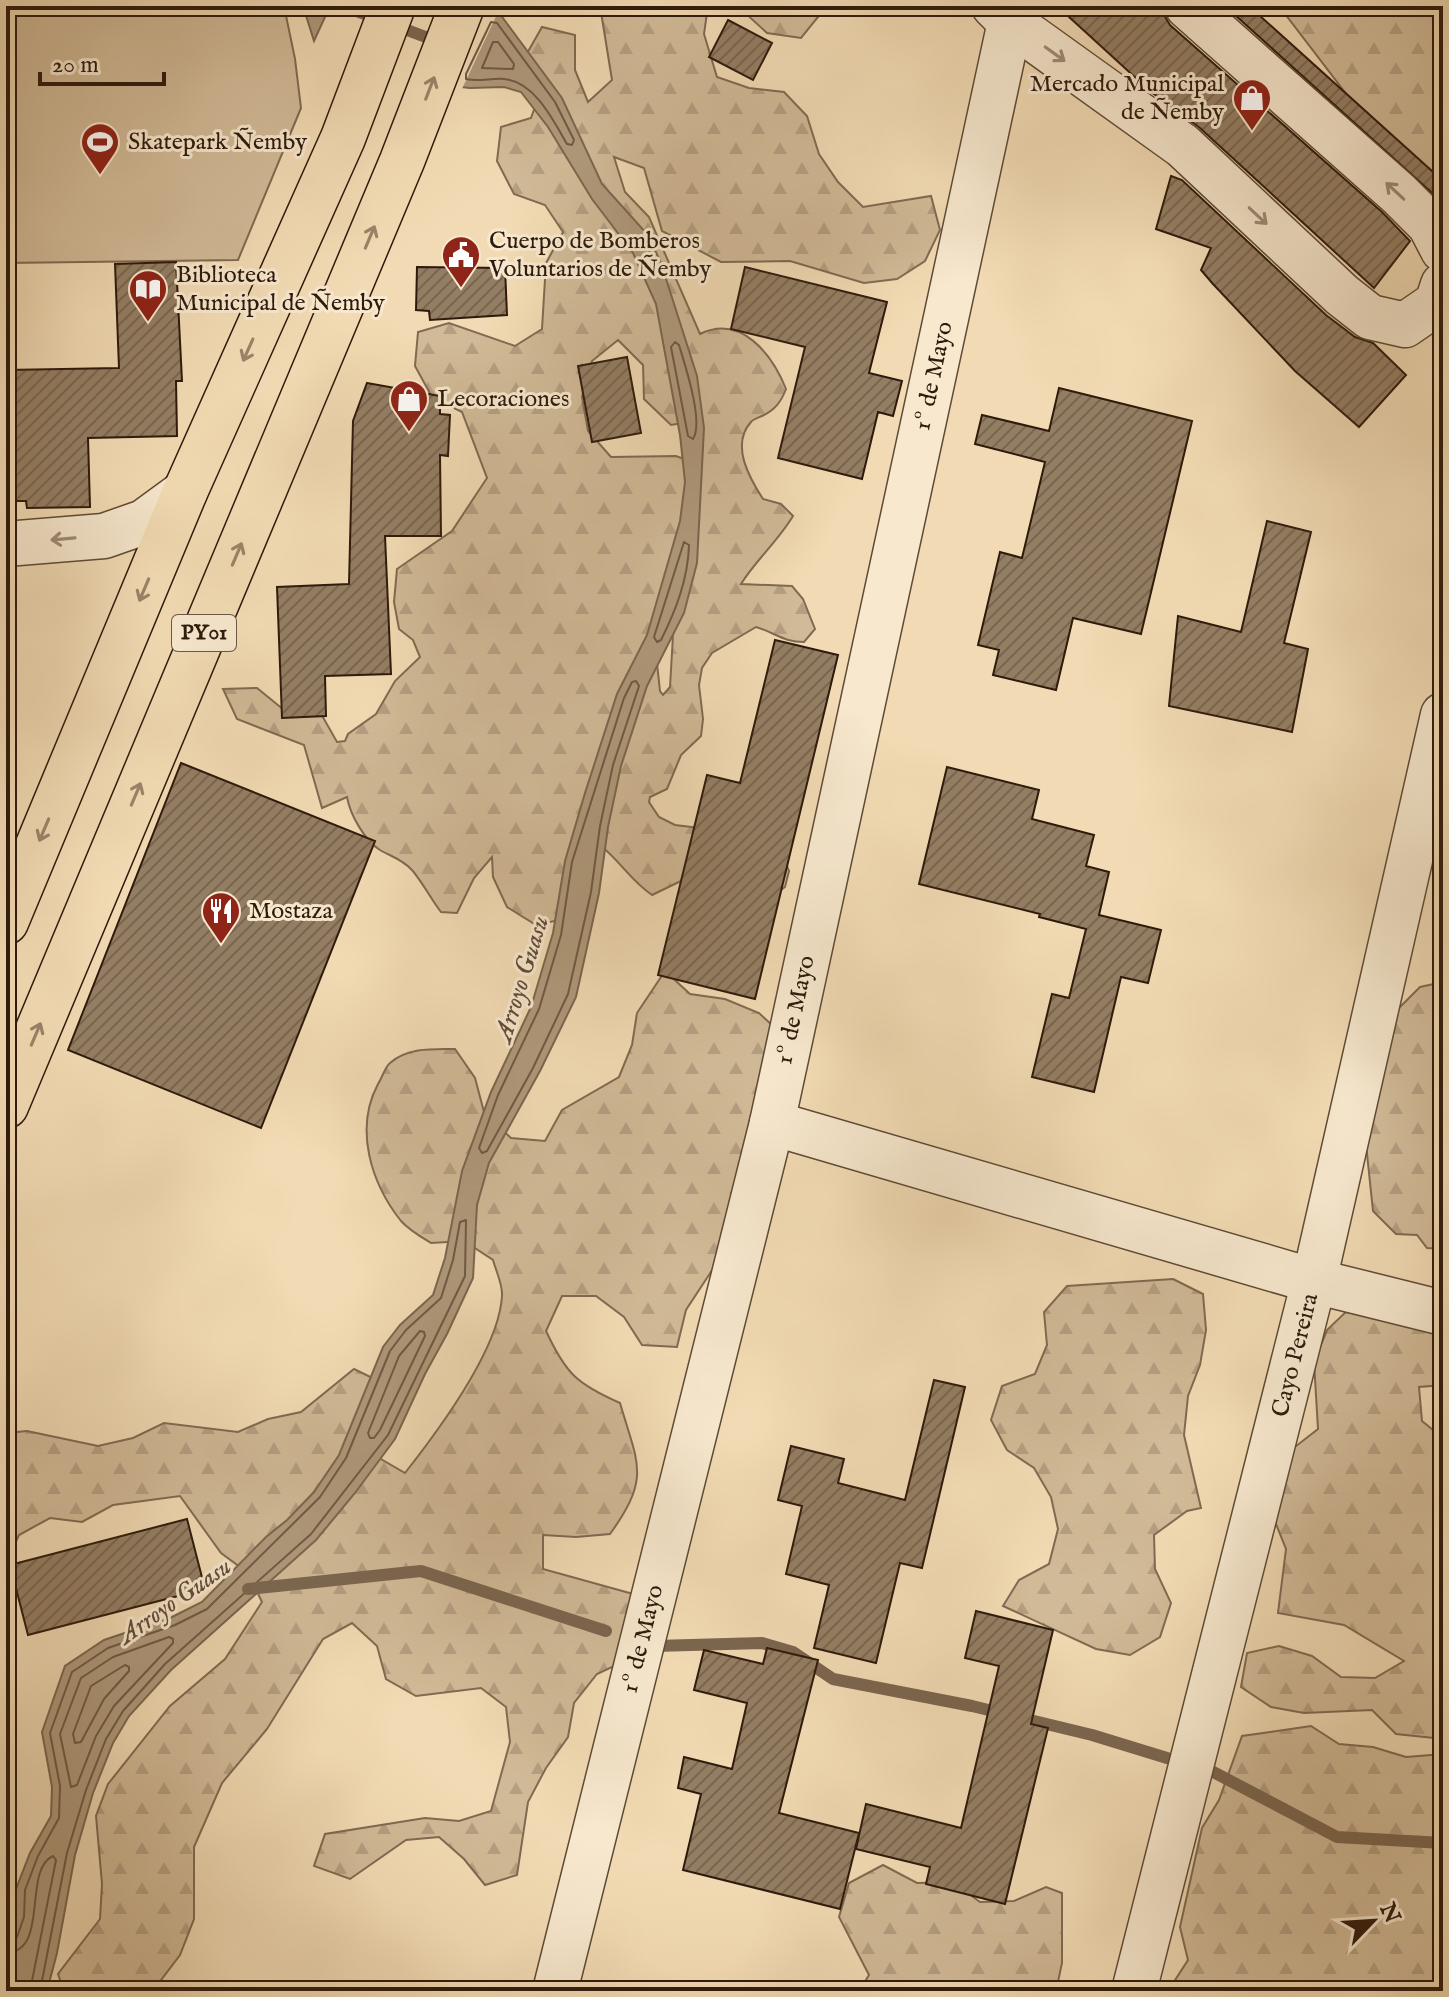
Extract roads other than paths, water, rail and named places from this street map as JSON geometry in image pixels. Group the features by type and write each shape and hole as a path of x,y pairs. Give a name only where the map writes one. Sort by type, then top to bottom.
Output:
{"highway":[{"name":"PY01","path":"6,922 185,492 348,125 393,6"},
{"name":"PY01","path":"6,1106 402,161 462,6"}],"street":[{"path":"1187,6 1399,194 1430,225 1443,250"},
{"path":"1002,14 1183,146 1342,295 1370,317 1405,325 1441,299"},
{"name":"1º de Mayo","path":"555,1991 772,1123 1002,14"},
{"path":"6,544 104,536 144,522 185,492"},
{"name":"Cayo Pereira","path":"1134,1991 1314,1281 1443,715"},
{"path":"772,1123 1314,1281 1443,1313"}],"water":[{"path":"303,6 330,6 314,41"},
{"path":"494,6 562,98 602,184 648,235 661,263 697,376 704,428 697,563 684,613 647,686 621,766 599,893 576,997 540,1071 489,1163 477,1205 473,1278 447,1334 395,1439 316,1540 171,1670 129,1716 113,1743 93,1793 75,1855 47,1991 6,1991 6,1945 16,1916 16,1889 30,1853 51,1816 52,1787 42,1732 65,1666 104,1640 172,1617 202,1602 287,1520 314,1492 339,1455 383,1347 400,1325 433,1295 445,1258 462,1171 491,1092 531,1007 553,933 565,861 585,793 617,694 647,635 680,521 685,482 680,435 656,304 633,253 592,199 548,127 521,92 504,87 451,86"}],"waterway":[{"name":"Arroyo Guasu","path":"343,6 439,42"},
{"path":"248,1589 421,1571 606,1631"},
{"path":"655,1646 762,1643 793,1652 833,1679 972,1706 1092,1735 1167,1758"},
{"path":"1200,1765 1337,1837 1443,1843"}],"place":[{"name":"Mercado Municipal de Ñemby","path":"1252,132"},
{"name":"Skatepark Ñemby","path":"100,176"},
{"name":"Cuerpo de Bomberos Voluntarios de Ñemby","path":"461,289"},
{"name":"Biblioteca Municipal de Ñemby","path":"148,323"},
{"name":"Lecoraciones","path":"409,433"},
{"name":"Mostaza","path":"221,945"}]}
